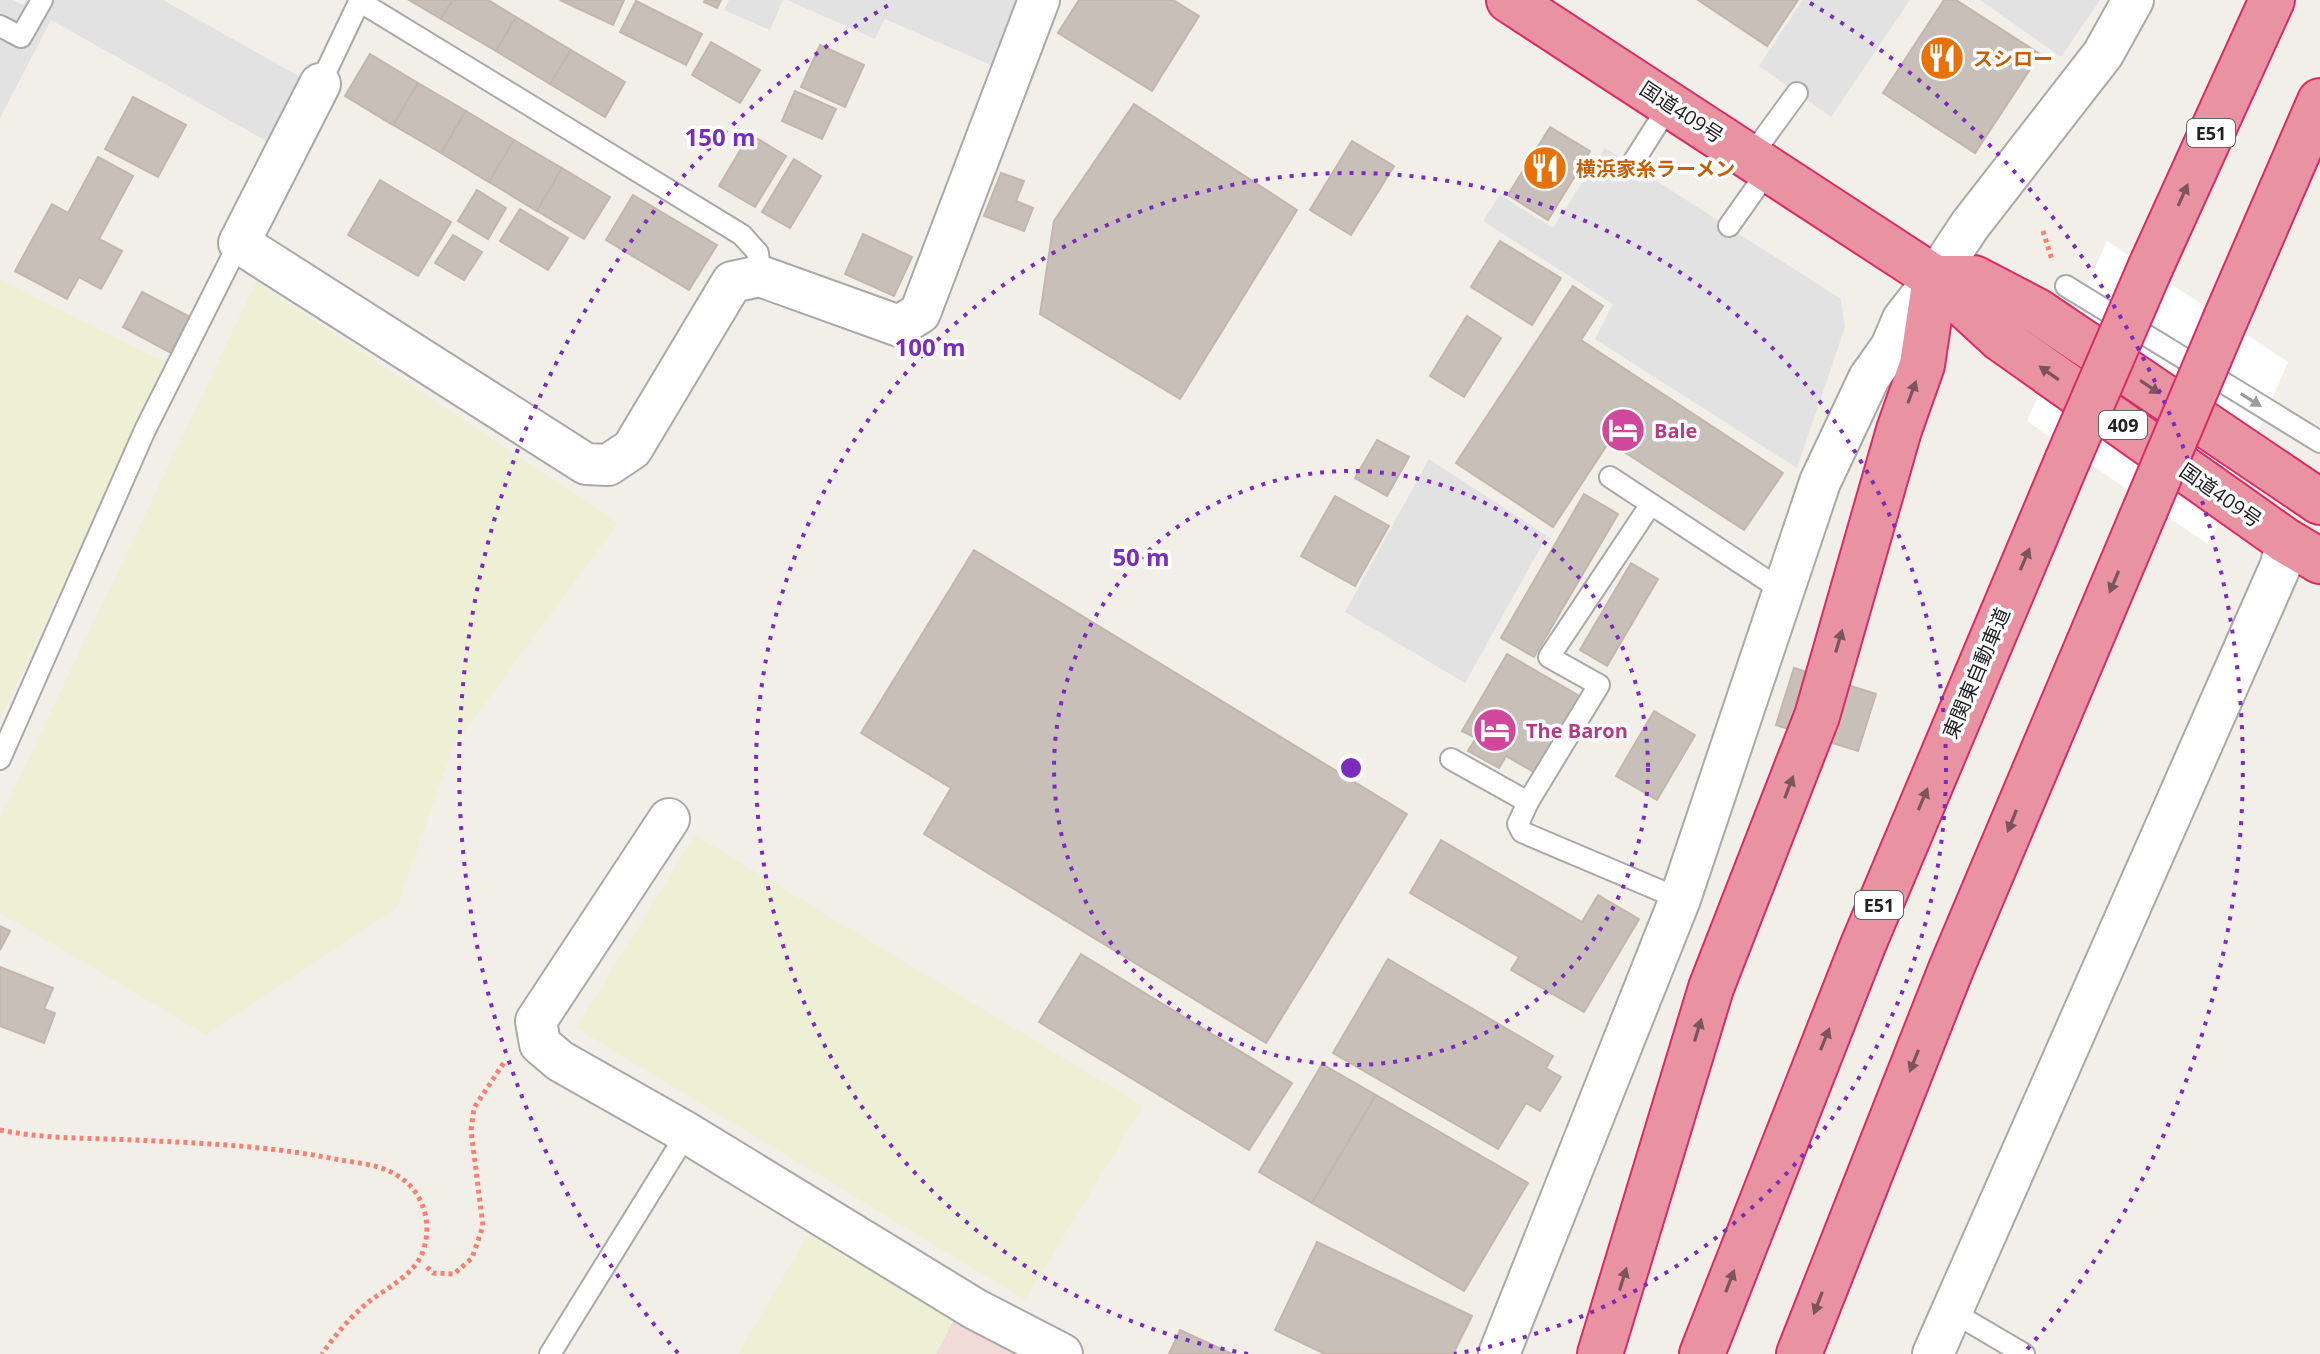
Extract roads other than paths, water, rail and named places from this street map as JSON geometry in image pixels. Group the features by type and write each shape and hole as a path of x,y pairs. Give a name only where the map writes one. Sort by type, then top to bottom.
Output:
{"highway":[{"name":"東関東自動車道","path":"1702,1354 1863,945 2151,266 2272,0"},
{"name":"国道409号","path":"1513,1 1935,278 2001,339 2303,551"},
{"path":"1799,1354 1957,954 2320,101"},
{"path":"2226,318 2320,161"},
{"name":"409","path":"1935,278 1974,278 2037,311 2320,502"},
{"path":"1600,1354 1711,988 1817,716 1899,430 1922,365 1935,278"}],"street":[{"path":"320,84 239,243 586,464 608,465 632,449 732,282 760,276 899,326 920,313 1039,0"},
{"path":"1499,1354 1680,899 1820,482 1869,378 1891,347 1903,319 1970,225 2103,54 2133,0"},
{"path":"1933,1354 2274,579 2303,551"},
{"path":"669,819 536,1021 540,1044 560,1061 687,1133 975,1309 1062,1354"}],"lane":[{"path":"0,26 21,37 42,0"},
{"path":"320,84 360,0 742,235 758,253 760,276"},
{"path":"1729,226 1797,93"},
{"path":"1632,164 1670,104"},
{"path":"0,759 145,430 239,243"},
{"path":"2066,286 2320,442"},
{"path":"1610,477 1783,591"},
{"path":"1651,504 1549,657 1599,685 1528,802 1518,824 1522,832 1680,899"},
{"path":"1451,759 1528,802"},
{"path":"550,1354 687,1133"},
{"path":"1951,1311 2024,1354"}],"place":[{"name":"スシロー","path":"1942,58"},
{"name":"横浜家糸ラーメン","path":"1545,168"},
{"name":"Bale","path":"1623,430"},
{"name":"The Baron","path":"1495,730"}]}
